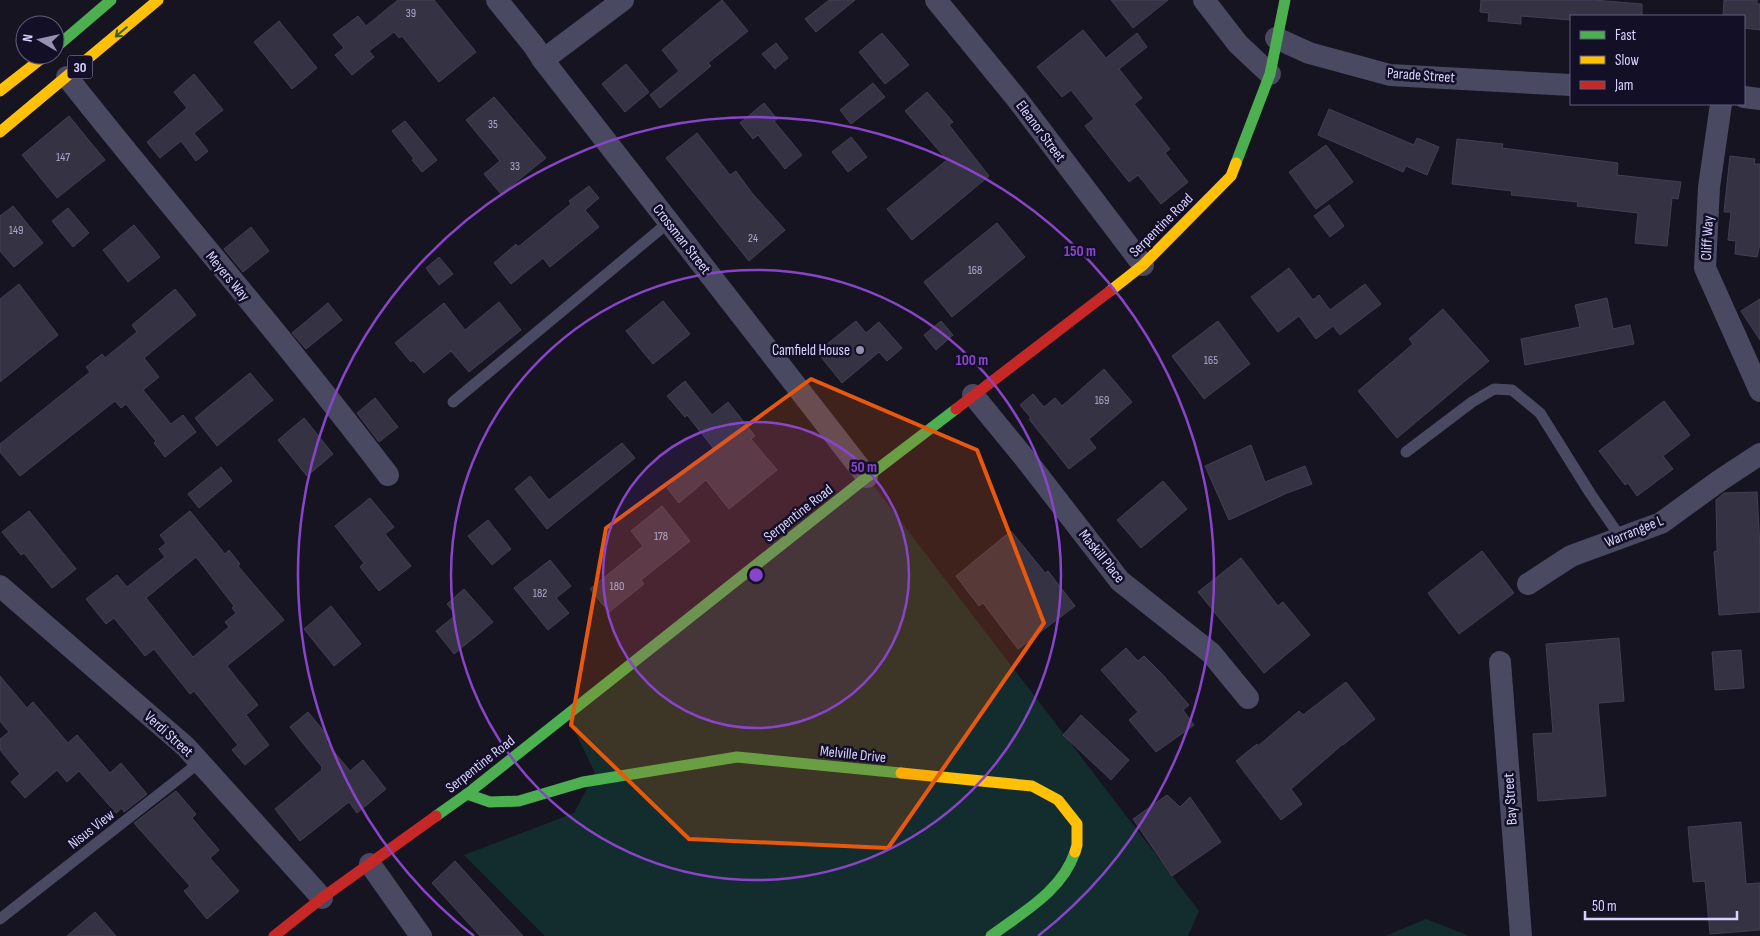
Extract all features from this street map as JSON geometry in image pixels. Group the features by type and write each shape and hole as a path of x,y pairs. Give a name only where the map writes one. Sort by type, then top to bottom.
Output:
{"main road":[{"name":"30","path":"65,39 111,0"},
{"name":"30","path":"65,58 158,0"},
{"name":"Serpentine Road","path":"274,936 322,898 467,794 973,395 1143,265 1231,176 1270,74 1285,0"},
{"name":"30","path":"0,91 54,65"},
{"name":"30","path":"0,132 55,65"},
{"name":"Melville Drive","path":"467,794 490,802 519,801 583,782 738,757 1032,786 1058,800 1077,824 1077,845 1071,863 1050,892 991,936"}],"street":[{"name":"Crossman Street","path":"497,0 867,478"},
{"path":"543,60 623,0"},
{"name":"Eleanor Street","path":"936,0 1017,99 1143,265"},
{"path":"1204,0 1238,44 1270,74"},
{"name":"Parade Street","path":"1276,38 1309,53 1390,74 1570,85"},
{"name":"Meyers Way","path":"57,65 139,168 326,394 388,475"},
{"path":"1745,97 1760,99"},
{"name":"Cliff Way","path":"1722,105 1709,187 1705,268 1760,391"},
{"name":"Maskill Place","path":"973,395 1120,581 1211,653 1248,698"},
{"name":"Warrangee L","path":"1528,584 1571,556 1661,523 1719,480 1760,454"},
{"name":"Verdi Street","path":"0,586 179,740 322,898"},
{"name":"Bay Street","path":"1500,662 1521,936"},
{"path":"370,864 421,936"}],"lane":[{"path":"453,402 669,222"},
{"path":"1406,452 1472,402 1494,389 1512,390 1540,413 1590,493 1621,538"},
{"name":"Nisus View","path":"0,919 200,762"}],"highlighted area":[{"path":"811,379 977,450 1044,623 888,848 689,839 571,725 606,528"}],"green space":[{"path":"867,477 1199,911 1188,936 545,936 464,855 574,813 595,773 567,715"},
{"path":"1426,919 1467,935 1468,936 1385,936"}],"building":[{"path":"398,0 434,0 476,52 439,82 402,36 399,38 394,32 369,51 374,57 352,75 335,55 344,48 333,35 358,16 366,26"},
{"path":"722,0 748,31 708,63 711,66 660,108 650,95 679,71 662,50"},
{"path":"829,0 855,0 816,32 805,19"},
{"path":"1111,0 1168,0 1133,28"},
{"path":"1481,0 1593,0 1642,4 1642,15 1570,15 1570,20 1521,16 1521,24 1488,21 1489,13 1480,12"},
{"path":"1724,0 1757,0 1757,4 1760,4 1760,30 1745,28 1745,15 1723,15"},
{"path":"279,21 317,68 292,89 254,42"},
{"path":"1083,30 1106,58 1137,33 1147,47 1119,69 1142,98 1134,104 1170,149 1165,153 1188,182 1161,204 1138,175 1129,182 1085,126 1094,119 1071,90 1062,97 1037,67"},
{"path":"882,33 909,65 885,84 859,52"},
{"path":"776,43 788,58 775,69 762,54"},
{"path":"626,64 649,92 625,112 602,84"},
{"path":"194,74 223,110 194,133 208,151 196,161 181,141 160,158 147,142 187,108 174,92"},
{"path":"873,83 885,97 851,124 840,110"},
{"path":"927,92 953,122 949,125 989,176 912,240 887,209 947,160 905,111"},
{"path":"494,97 546,158 501,194 484,174 500,161 466,120"},
{"path":"764,103 777,119 774,121 802,155 785,169 758,135 753,139 740,123"},
{"path":"1329,109 1414,145 1417,138 1439,147 1427,175 1406,166 1403,172 1318,135"},
{"path":"69,116 105,160 57,198 22,155"},
{"path":"405,121 437,160 422,172 392,131"},
{"path":"697,133 730,175 736,171 752,193 785,230 749,261 666,158"},
{"path":"851,137 867,157 848,172 832,152"},
{"path":"1457,139 1503,144 1502,148 1618,163 1617,175 1681,182 1678,199 1672,198 1667,246 1635,243 1638,213 1577,206 1578,202 1511,195 1512,191 1452,184"},
{"path":"1326,145 1353,182 1316,209 1289,172"},
{"path":"1730,156 1755,159 1754,164 1760,164 1760,244 1757,257 1735,254 1736,241 1728,240 1731,212 1724,212"},
{"path":"589,186 599,198 585,210 599,227 550,267 543,258 511,284 494,263 516,244 518,247 571,204 569,201"},
{"path":"1329,205 1344,226 1330,237 1314,216"},
{"path":"13,206 43,243 14,267 0,251 0,216"},
{"path":"68,208 89,233 73,247 52,221"},
{"path":"997,223 1025,257 952,317 924,282"},
{"path":"134,225 160,257 128,282 103,250"},
{"path":"251,227 269,251 243,272 224,249"},
{"path":"439,257 453,274 439,285 426,268"},
{"path":"1289,268 1313,300 1319,295 1330,310 1365,284 1381,304 1340,335 1333,326 1316,339 1299,316 1278,332 1251,297"},
{"path":"19,284 58,335 0,382 0,299"},
{"path":"175,289 196,315 144,358 159,377 143,390 171,424 183,415 196,432 165,457 154,443 156,441 126,404 121,408 115,401 20,476 0,452 0,444 90,372 86,367 102,354 105,358 137,332 132,325"},
{"path":"1607,298 1613,329 1630,325 1634,344 1525,365 1521,339 1580,327 1575,305"},
{"path":"1760,299 1760,340 1741,311"},
{"path":"663,301 690,334 653,364 626,331"},
{"path":"499,302 521,330 469,372 451,351 424,373 413,360 411,362 395,343 444,303 465,330"},
{"path":"328,303 342,320 306,349 292,333"},
{"path":"1443,309 1489,361 1397,438 1358,391 1413,344 1409,339"},
{"name":"Camfield House","path":"856,321 866,333 879,322 902,348 887,361 879,352 842,383 817,352"},
{"path":"941,321 953,335 936,350 924,335"},
{"path":"1218,321 1250,364 1204,399 1172,356"},
{"path":"1104,369 1132,402 1089,439 1096,448 1069,469 1020,405 1033,394 1044,407 1055,398 1062,406"},
{"path":"250,373 273,400 217,446 195,418"},
{"path":"685,381 712,415 728,402 755,436 751,439 777,470 729,509 706,480 679,503 667,488 714,449 687,415 685,417 667,396"},
{"path":"375,398 398,427 379,442 357,413"},
{"path":"1664,401 1690,435 1663,456 1673,469 1637,496 1628,483 1625,485 1599,451"},
{"path":"304,418 333,454 307,476 278,440"},
{"path":"622,443 635,458 547,529 515,489 530,476 549,500"},
{"path":"1251,445 1265,482 1305,466 1312,484 1287,493 1229,520 1205,466"},
{"path":"221,467 232,481 199,508 188,494"},
{"path":"1163,481 1187,509 1141,548 1117,520"},
{"path":"1757,492 1760,548 1760,612 1719,615 1714,552 1717,551 1716,500 1724,493"},
{"path":"370,498 394,527 385,534 411,566 379,591 360,567 364,563 335,526"},
{"path":"662,506 690,541 641,580 644,584 609,612 590,589 643,546 631,531"},
{"path":"29,511 76,569 52,588 24,553 21,555 2,532"},
{"path":"190,511 225,554 229,550 240,564 238,566 284,620 227,666 258,705 246,715 269,745 245,765 232,750 238,745 194,691 190,694 154,649 145,656 114,618 106,624 86,599 117,575 127,587 165,557 159,549 166,543 160,535","holes":["196,557 234,606 232,608 236,613 225,622 229,627 193,657 146,598"]},
{"path":"488,520 511,549 492,565 468,536"},
{"path":"1011,531 1045,573 1048,571 1075,606 1018,649 983,603 979,606 956,576"},
{"path":"1482,551 1514,593 1459,634 1428,593"},
{"path":"1241,558 1278,606 1283,602 1310,635 1264,673 1198,592"},
{"path":"550,560 571,586 556,598 569,613 548,630 514,588"},
{"path":"464,589 493,622 454,654 436,631 456,615 447,604"},
{"path":"331,606 361,644 334,666 304,629"},
{"path":"1619,638 1624,701 1598,703 1606,796 1538,801 1533,734 1553,733 1546,644"},
{"path":"1126,648 1138,661 1144,656 1189,705 1183,710 1194,725 1156,752 1129,720 1138,712 1101,670"},
{"path":"1741,650 1744,688 1715,690 1712,652"},
{"path":"0,676 27,708 33,702 68,743 77,735 110,773 121,763 147,794 124,812 122,808 116,813 79,771 67,782 57,770 25,798 11,782 20,774 0,750 0,739 9,732 0,721"},
{"path":"1346,682 1375,719 1291,789 1302,804 1281,820 1236,761 1257,744 1258,746 1299,711 1303,715"},
{"path":"308,712 330,739 326,742 350,771 363,760 386,789 357,813 349,802 300,841 275,809 322,770 322,767 290,727"},
{"path":"1081,715 1129,760 1111,780 1063,735"},
{"path":"176,791 196,814 192,818 219,850 210,858 239,891 207,919 184,891 190,886 134,823"},
{"path":"1167,795 1180,807 1190,797 1221,842 1172,876 1133,819"},
{"path":"1741,822 1746,884 1760,883 1760,930 1710,934 1705,881 1693,882 1688,827"},
{"path":"455,861 523,936 480,936 432,883"},
{"path":"95,912 116,936 67,936"}],"traffic: fast":[{"path":"65,39 111,0"},
{"path":"1236,163 1270,74 1285,0"},
{"path":"436,816 467,794 867,477 956,409"},
{"path":"467,794 490,802 519,801 583,782 737,757 901,773"},
{"path":"991,936 1040,900 1061,878 1075,852"}],"traffic: slow":[{"path":"0,132 158,0"},
{"path":"0,91 33,65"},
{"path":"1110,291 1143,265 1231,176 1236,163"},
{"path":"901,773 1032,786 1058,800 1077,824 1075,852"}],"traffic: jam":[{"path":"956,409 1110,291"},
{"path":"274,936 322,898 436,816"}],"place":[{"name":"Camfield House","path":"860,350"}]}
